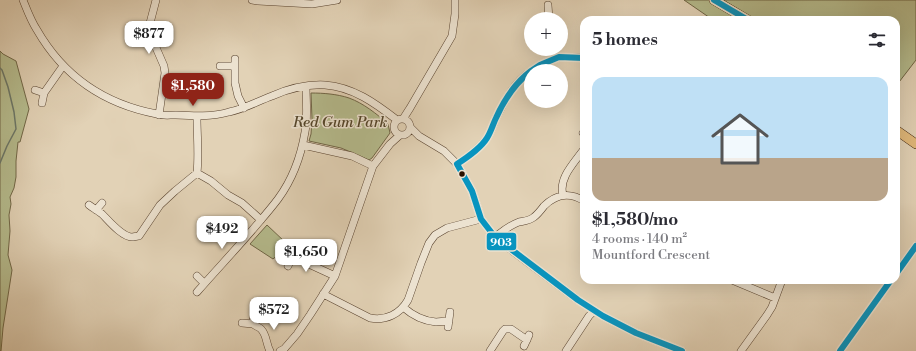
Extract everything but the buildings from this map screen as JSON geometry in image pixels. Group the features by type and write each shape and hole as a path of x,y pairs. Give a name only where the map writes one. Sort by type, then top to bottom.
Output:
{"main road":[{"path":"714,0 741,16"},
{"path":"900,134 916,144"}],"street":[{"path":"23,0 36,30 47,47 79,81 102,95 159,115 197,117 216,115 244,108 289,89 306,86 323,85 338,87 362,95 378,105 402,126 444,151 457,164 472,191 481,219 495,237 594,311 636,333 678,350"},
{"path":"156,0 150,23 151,32 154,43 162,60 165,73 159,115"},
{"path":"252,0 312,4 337,0"},
{"path":"283,350 297,334 334,276 373,166 402,126 410,108 452,36 455,0"},
{"path":"548,5 548,12"},
{"path":"542,64 559,57 580,58"},
{"path":"220,66 235,62 236,89 244,108"},
{"path":"42,103 44,93 64,66"},
{"path":"457,164 472,154 488,137 501,107 517,82 524,76"},
{"path":"197,292 248,236 279,198 288,182 297,164 303,145 307,118 306,86"},
{"path":"35,90 44,93"},
{"path":"88,205 123,233 133,238 138,236 160,205 197,173 197,117"},
{"path":"303,145 352,156 373,166"},
{"path":"564,195 562,186 566,174 580,155"},
{"path":"197,173 242,203 261,220"},
{"path":"495,237 509,226 534,218 550,201 556,197 564,195 580,199"},
{"path":"96,210 102,202"},
{"path":"323,294 363,315 376,319 391,316 400,311 408,300 420,264 429,243 435,235 447,228 481,219"},
{"path":"900,268 916,246"},
{"path":"288,266 288,255 334,276"},
{"path":"197,276 204,283"},
{"path":"742,284 775,298"},
{"path":"741,351 767,315 781,284"},
{"path":"840,351 888,284"},
{"path":"403,307 410,313 424,320 448,324 450,312"},
{"path":"566,351 589,316 594,311"},
{"path":"571,351 592,319 594,311"},
{"path":"253,324 255,316"},
{"path":"242,323 253,324 260,328 265,333 270,351"},
{"path":"490,351 505,329 511,330 527,340"}],"green space":[{"path":"684,0 916,0 916,60 900,81 900,16 707,16"},
{"path":"0,51 16,61 29,109 20,142 18,142 16,177 14,188 10,197 11,204 9,215 10,231 8,255 12,270 1,351 0,351"},
{"name":"Red Gum Park","path":"311,93 330,94 349,98 370,109 388,124 390,133 372,158 369,160 341,148 309,141 312,119"},
{"path":"267,225 285,242 280,253 273,259 250,244"}],"waterway":[{"path":"0,68 8,87 14,112 16,129 0,163"}],"transit line":[{"name":"903","path":"714,0 741,16"},
{"name":"903","path":"542,64 559,57 580,58"},
{"name":"903","path":"524,77 506,98 488,136 481,146 457,164 472,191 481,219 495,237 578,300 603,316 636,333 682,351"},
{"name":"903","path":"900,268 916,246"},
{"name":"903","path":"840,351 888,284"}]}
